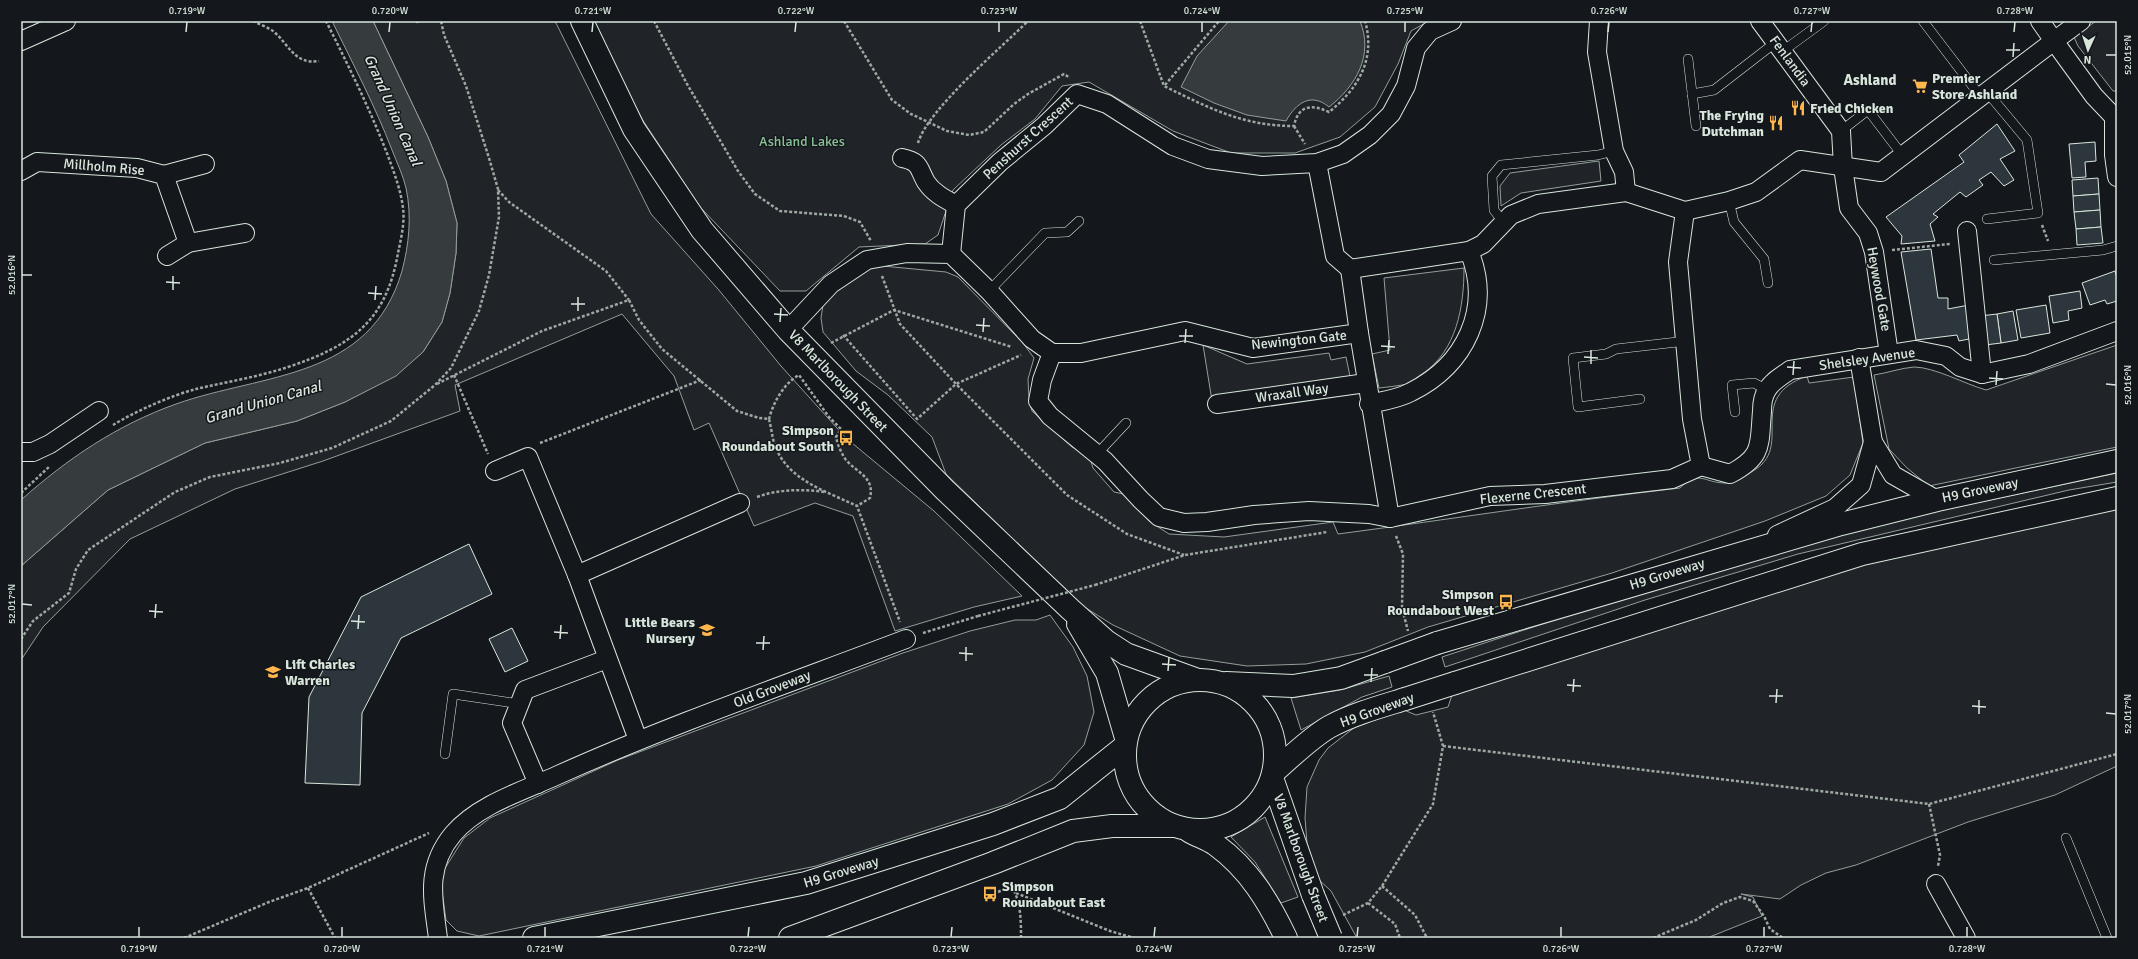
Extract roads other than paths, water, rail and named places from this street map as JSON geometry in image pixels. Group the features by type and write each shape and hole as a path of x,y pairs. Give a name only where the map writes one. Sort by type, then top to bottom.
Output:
{"street":[{"path":"21,41 66,21"},
{"name":"V8 Marlborough Street","path":"582,21 634,129 702,230 788,330 945,490 1070,609 1106,641 1126,654 1198,680"},
{"name":"Penshurst Crescent","path":"956,205 1000,162 1044,126 1078,94 1107,104 1173,146 1208,159 1262,166 1317,163 1344,154 1370,135 1391,114 1406,86 1416,48 1430,31 1452,21"},
{"path":"1599,21 1597,52 1614,151 1624,172 1626,192"},
{"name":"Fenlandia","path":"1760,21 1841,131"},
{"path":"2040,21 2094,96 2116,116 2114,155 2117,177"},
{"path":"1317,163 1335,256 1350,269 1469,251 1483,244 1511,215 1538,204 1626,192 1685,211 1729,201 1756,192 1800,160 1882,172 2081,21"},
{"name":"Heywood Gate","path":"1841,131 1843,167 1849,208 1868,233 1874,252 1889,354"},
{"path":"908,160 920,166 926,183 938,195 956,205 951,254"},
{"name":"Millholm Rise","path":"21,171 37,162 137,168 164,175 188,244"},
{"path":"164,175 205,164"},
{"path":"1685,211 1678,262 1692,419 1701,466 1730,474 1746,466 1757,452 1761,439 1762,402 1767,390"},
{"path":"167,256 188,244 245,233"},
{"path":"1968,236 1982,374"},
{"path":"1369,404 1410,393 1433,379 1453,362 1465,344 1473,325 1478,297 1476,268 1469,251"},
{"path":"788,330 831,284 867,260 907,253 951,254 989,291 1032,339 1052,353"},
{"name":"Newington Gate","path":"1052,353 1081,353 1185,331 1253,348 1359,334 1350,269"},
{"name":"Shelsley Avenue","path":"1767,390 1777,379 1790,370 1916,350 1946,356 1960,367 1982,374 2029,364 2117,331"},
{"path":"1359,334 1369,404 1390,518"},
{"name":"Flexerne Crescent","path":"1052,353 1042,380 1038,401 1050,416 1097,454 1159,517 1184,523 1207,522 1254,515 1315,511 1369,514 1390,518 1490,496 1545,494 1672,479 1701,466"},
{"path":"1859,358 1873,442 1893,475 1937,500"},
{"name":"Wraxall Way","path":"1217,404 1366,383"},
{"path":"21,452 33,452 50,444 98,411"},
{"path":"1736,554 1835,508 1861,485 1873,442"},
{"path":"495,471 528,457 577,575 638,740"},
{"name":"H9 Groveway","path":"1220,683 1293,686 1341,678 1437,643 1841,524 1937,500 2117,461"},
{"name":"H9 Groveway","path":"1273,775 1305,745 1329,728 1360,713 1862,554 2117,498"},
{"path":"577,575 740,503"},
{"name":"V8 Marlborough Street","path":"1070,609 1107,673 1125,742"},
{"name":"Old Groveway","path":"438,938 432,885 435,863 453,834 479,811 638,740 906,639"},
{"path":"538,784 512,723 525,690 607,658"},
{"path":"790,938 994,863 1073,831 1112,826 1180,828 1203,831 1221,828 1238,820 1253,809 1264,795 1273,775 1276,754 1273,735 1265,717 1253,702 1238,690 1220,683 1198,680 1172,686 1160,691 1145,704 1133,720 1125,742 1126,771 1136,795 1152,814 1180,828 1215,845 1249,875 1272,909 1286,938"},
{"name":"H9 Groveway","path":"534,938 806,883 993,824 1060,798 1125,742"},
{"name":"V8 Marlborough Street","path":"1273,775 1313,895 1331,938"},
{"path":"1936,884 1966,938"}],"lane":[{"path":"1692,94 1714,90 1779,46 1824,21"},
{"path":"1923,21 1984,94 2027,140 2038,213 1987,218"},
{"path":"1688,59 1696,126"},
{"path":"1841,131 1868,110 1904,156"},
{"path":"1503,222 1494,210 1492,176 1501,165 1598,155 1614,151"},
{"path":"1729,201 1734,222 1764,259 1768,283"},
{"path":"989,291 1045,233 1067,232 1079,221"},
{"path":"1994,260 2103,250 2117,246"},
{"path":"1640,399 1578,407 1573,358 1606,354 1616,349 1686,341"},
{"path":"1735,412 1732,385 1754,384 1767,390"},
{"path":"1097,454 1126,423"},
{"path":"445,754 453,694 520,704"},
{"path":"2066,838 2107,938"}],"water":[{"name":"Grand Union Canal","path":"332,21 373,21 428,137 446,181 457,223 456,253 450,293 442,322 423,352 396,376 345,402 297,421 205,443 108,490 21,566 21,500 75,457 113,433 154,412 210,394 278,377 310,367 340,353 366,333 387,307 402,271 406,251 409,230 408,198 400,169 378,117 364,85"},
{"path":"1229,21 1360,21 1364,34 1365,46 1360,69 1354,80 1339,99 1329,107 1316,100 1310,100 1294,109 1286,121 1247,115 1214,103 1181,87 1197,56"}],"place":[{"name":"Premier Store Ashland","path":"1920,86"},
{"name":"Fried Chicken","path":"1798,108"},
{"name":"The Frying Dutchman","path":"1776,123"},
{"name":"Simpson Roundabout South","path":"846,438"},
{"name":"Simpson Roundabout West","path":"1506,602"},
{"name":"Little Bears Nursery","path":"707,630"},
{"name":"Lift Charles Warren","path":"273,672"},
{"name":"Simpson Roundabout East","path":"990,894"}],"district":[{"name":"Ashland","path":"1870,80"}],"park label":[{"name":"Ashland Lakes","path":"802,141"}]}
